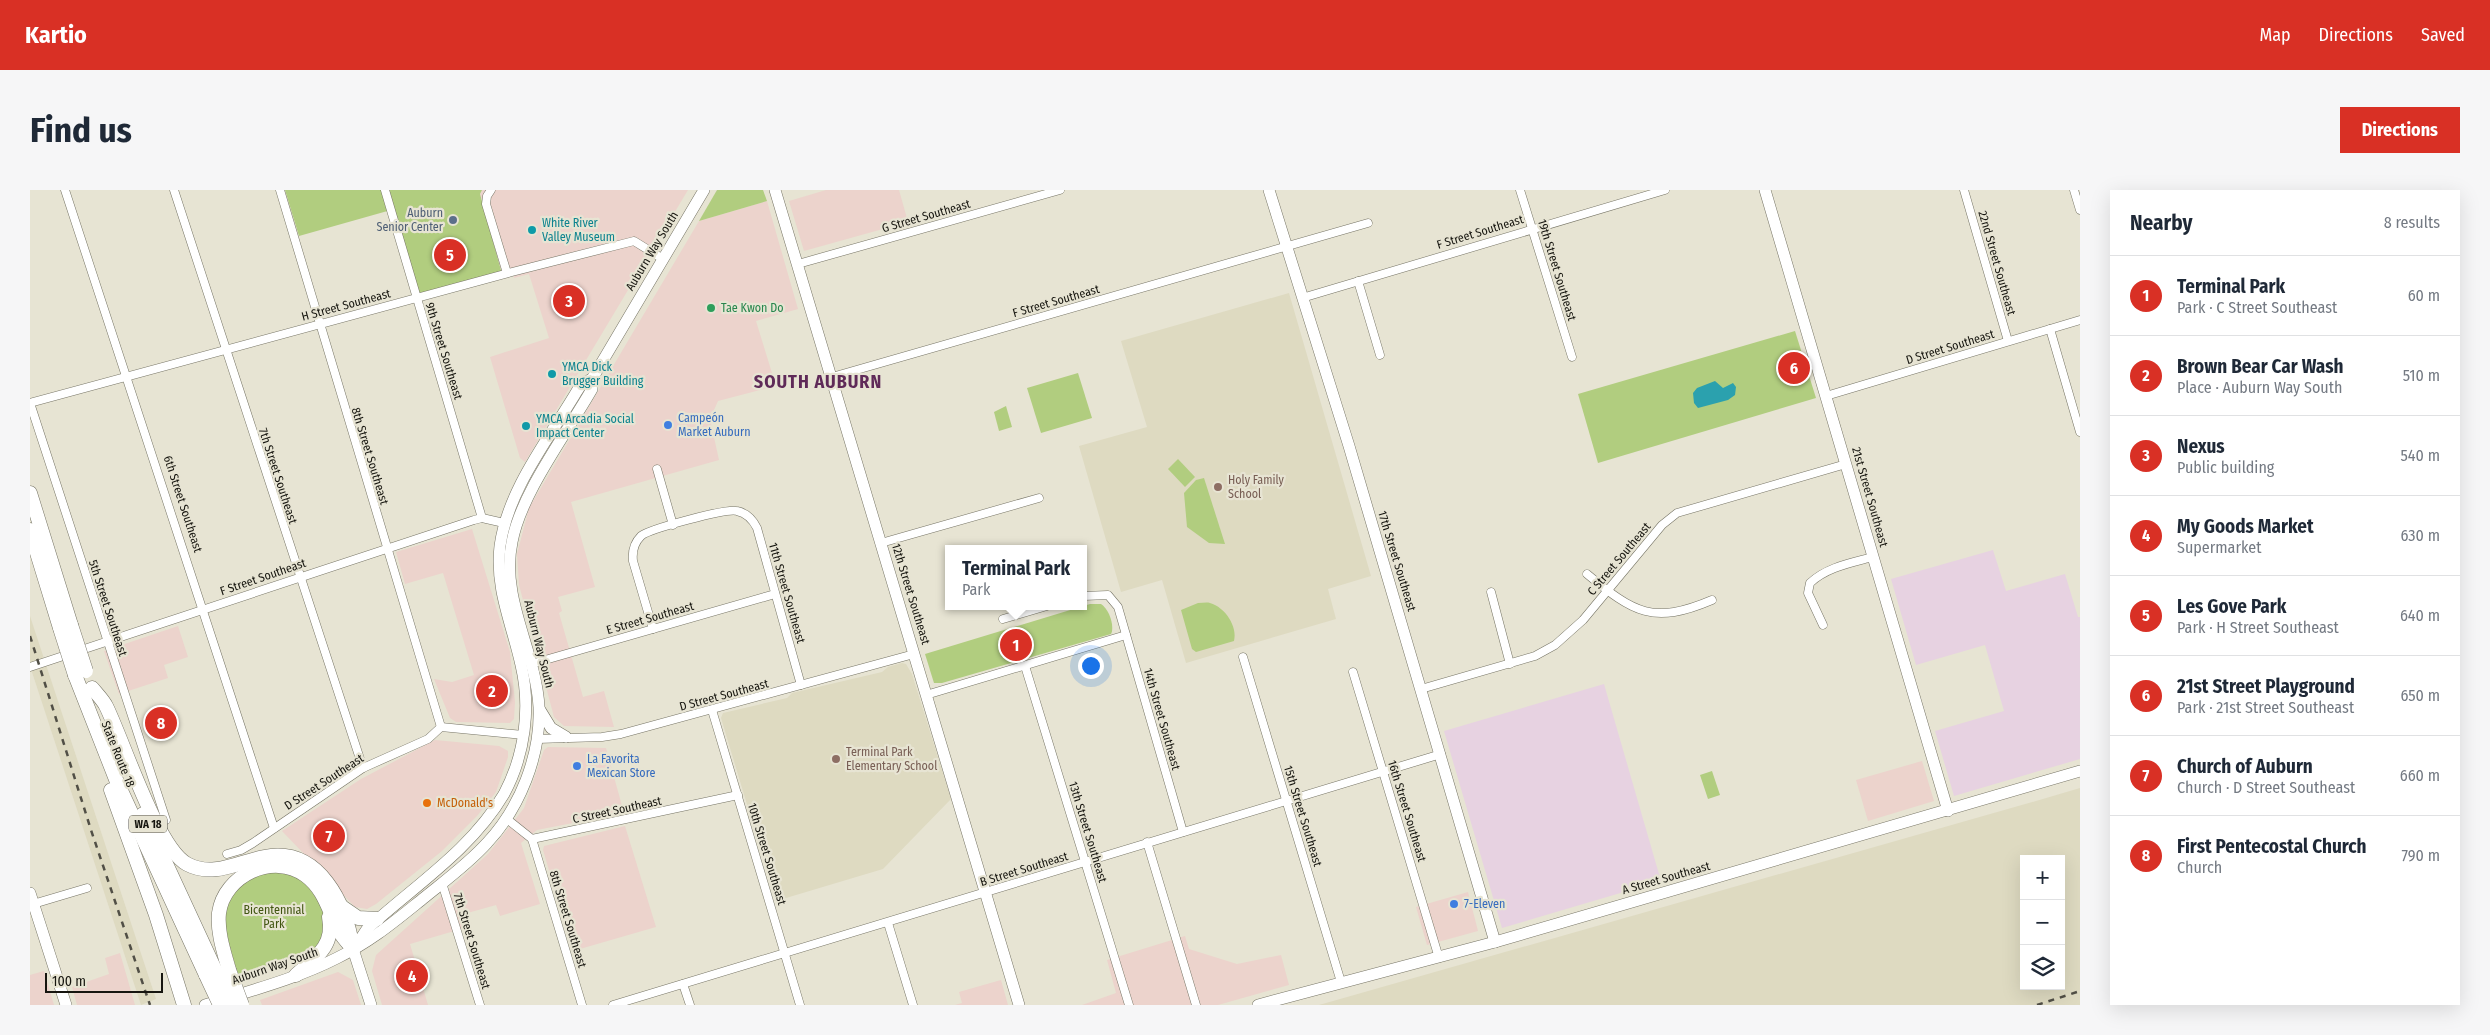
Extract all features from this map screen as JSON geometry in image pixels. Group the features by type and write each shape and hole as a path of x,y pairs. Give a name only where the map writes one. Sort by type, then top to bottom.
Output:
{"highway":[{"name":"State Route 18","path":"30,493 66,627"},
{"name":"State Route 18","path":"30,530 81,673 94,727 131,814 217,973 220,1005"},
{"name":"State Route 18","path":"81,673 92,688 133,790 231,1005"},
{"path":"92,688 106,705 143,791 176,856 198,868 214,870 272,856 290,858 305,863 321,874 332,889 350,927 354,949"},
{"path":"94,727 98,753 151,900 184,1005"},
{"path":"242,1005 217,973 221,939 219,914 224,896 240,878 263,868 285,867 309,878 325,900 341,934 354,949"},
{"path":"296,975 318,956 328,942 331,925 325,900"},
{"path":"342,907 358,918 377,920"}],"main road":[{"name":"Auburn Way South","path":"205,1005 317,967 375,938 487,844 507,819 528,773 537,739 539,707 535,680 511,592 510,524 513,498 582,383 592,378 704,190"},
{"name":"12th Street Southeast","path":"775,190 1019,1005"},
{"name":"17th Street Southeast","path":"1269,190 1441,754 1496,942"},
{"name":"21st Street Southeast","path":"1765,190 1948,811"},
{"name":"Auburn Way South","path":"354,949 367,929 476,834 504,794 515,768 525,719 522,673 499,582 499,556 510,524"},
{"path":"515,803 514,794 527,755 523,735 531,722 531,690 535,680"},
{"path":"539,707 551,728 566,737"},
{"name":"A Street Southeast","path":"1258,1005 1496,942 2080,771"},
{"path":"31,901 66,1005"},
{"path":"354,949 371,1005"}],"street":[{"name":"6th Street Southeast","path":"65,190 274,828"},
{"name":"7th Street Southeast","path":"174,190 363,768"},
{"name":"8th Street Southeast","path":"280,190 441,727"},
{"name":"9th Street Southeast","path":"385,190 482,518"},
{"path":"491,190 487,194 486,202 506,273"},
{"name":"G Street Southeast","path":"798,264 1060,190"},
{"name":"19th Street Southeast","path":"1520,190 1572,357"},
{"name":"F Street Southeast","path":"1302,298 1532,228 1665,190"},
{"name":"22nd Street Southeast","path":"1964,190 2008,341"},
{"path":"2074,190 2080,210"},
{"name":"F Street Southeast","path":"832,377 1368,223"},
{"name":"H Street Southeast","path":"30,403 506,273 634,241 663,259"},
{"path":"1358,281 1380,355"},
{"name":"D Street Southeast","path":"1826,396 2080,320"},
{"path":"2050,329 2080,432"},
{"name":"5th Street Southeast","path":"30,403 166,820"},
{"name":"C Street Southeast","path":"1421,689 1535,656 1556,645 1574,629 1662,525 1677,513 1846,464"},
{"path":"653,629 633,561 635,544 646,533 673,525 657,469"},
{"path":"881,543 1040,498"},
{"name":"11th Street Southeast","path":"673,525 728,510 742,512 751,518 756,526 801,685"},
{"path":"482,518 510,524"},
{"name":"F Street Southeast","path":"30,667 386,548 482,518"},
{"path":"1823,624 1810,601 1808,593 1810,582 1833,568 1873,556"},
{"path":"1587,574 1629,605 1657,614 1680,612 1712,600"},
{"path":"1491,592 1510,664"},
{"name":"E Street Southeast","path":"531,664 776,594"},
{"name":"14th Street Southeast","path":"1087,596 1108,596 1115,601 1120,613 1183,832"},
{"path":"1003,619 1033,610"},
{"path":"926,695 1126,635"},
{"name":"D Street Southeast","path":"537,739 611,736 914,654"},
{"name":"15th Street Southeast","path":"1243,657 1341,982"},
{"name":"13th Street Southeast","path":"1025,666 1129,1005"},
{"name":"16th Street Southeast","path":"1353,672 1439,958"},
{"name":"10th Street Southeast","path":"712,710 800,1005"},
{"path":"441,727 468,732 523,735"},
{"name":"D Street Southeast","path":"227,854 241,850 363,768 428,739 441,727"},
{"name":"B Street Southeast","path":"613,1005 1441,754"},
{"name":"C Street Southeast","path":"532,839 738,796"},
{"path":"507,819 532,839"},
{"name":"8th Street Southeast","path":"532,839 582,1005"},
{"path":"1147,842 1196,1005"},
{"name":"7th Street Southeast","path":"442,883 480,1005"},
{"path":"31,901 87,888"},
{"path":"888,923 912,1005"},
{"path":"683,984 690,1005"}],"shaded area":[{"path":"482,190 688,190 525,462 520,458 490,357 549,338 529,274 514,278 512,272 502,274 480,194"},
{"path":"826,190 899,190 908,222 804,251 789,201"},
{"path":"767,201 798,309 756,321 776,386 718,401 710,419 719,460 571,502 595,587 558,597 562,611 559,613 583,697 604,691 614,727 564,726 554,717 519,585 517,554 529,508 699,221"},
{"name":"Holy Family School","path":"1289,293 1371,576 1328,589 1336,619 1186,663 1162,580 1121,592 1079,446 1147,427 1121,341"},
{"path":"472,529 510,652 515,702 514,719 510,723 456,722 450,718 434,679 452,682 474,675 443,573 405,584 396,552"},
{"path":"1993,550 2006,591 2065,574 2078,617 2080,617 2080,759 1954,796 1935,731 2004,711 1985,645 1916,665 1891,579"},
{"path":"30,616 156,999 141,1005 30,666"},
{"path":"178,626 188,657 164,665 168,678 119,694 104,651"},
{"name":"Terminal Park Elementary School","path":"902,663 906,664 912,674 951,799 883,869 776,901 721,718 723,713 787,698 792,693 882,672 888,667"},
{"path":"1604,684 1661,881 1502,928 1444,731"},
{"path":"435,740 499,746 508,751 508,757 496,792 477,816 442,851 376,904 367,909 355,907 282,831 361,779"},
{"path":"548,747 606,748 624,813 537,830 521,843 540,904 500,916 496,905 464,914 468,927 410,944 428,1005 382,1005 372,971 376,955 488,854 524,808 544,750"},
{"path":"1922,761 1934,801 1868,821 1856,780"},
{"path":"2080,788 2080,1005 1319,1005 2036,801"},
{"path":"625,826 656,927 573,951 543,850 544,846"},
{"path":"1468,892 1478,931 1427,945 1416,907"},
{"path":"1185,936 1189,949 1237,964 1281,955 1289,985 1218,1005 1082,1005 1116,993 1107,960"},
{"path":"120,953 135,1005 77,1005 72,987 109,974 105,958"},
{"path":"44,971 54,1005 30,1005 30,975"},
{"path":"338,972 353,980 361,1005 262,1005 260,1000"},
{"path":"1001,980 1008,1005 955,1005 962,1003 959,992"}],"green space":[{"path":"285,190 482,190 480,194 502,274 416,298 391,210 299,236"},
{"path":"717,190 763,190 767,201 699,221"},
{"path":"1795,331 1816,398 1598,463 1578,394"},
{"path":"1078,373 1092,418 1041,433 1027,388"},
{"path":"1006,406 1012,427 999,431 994,412"},
{"path":"1178,459 1195,477 1185,487 1168,469"},
{"path":"1204,478 1225,544 1209,543 1187,527 1184,493 1196,480"},
{"path":"1198,603 1216,605 1225,613 1234,630 1234,641 1196,652 1192,649 1181,610"},
{"path":"1101,604 1104,606 1112,622 1111,634 942,683 934,683 925,654 1070,610 1087,610 1087,605"},
{"path":"1712,771 1720,795 1708,799 1700,775"},
{"name":"Bicentennial Park","path":"276,871 298,878 312,889 322,907 325,926 323,935 311,951 239,977 226,929 227,905 232,894 244,882"}],"water":[{"path":"1715,381 1723,388 1733,383 1736,387 1735,395 1728,400 1698,408 1694,403 1693,393 1697,388"}],"railway":[{"path":"30,636 91,830 150,1005"},
{"path":"2037,1005 2080,991"}],"place":[{"name":"Auburn Senior Center","path":"453,220"},
{"name":"White River Valley Museum","path":"532,230"},
{"name":"Les Gove Park","path":"450,255"},
{"name":"Nexus","path":"569,301"},
{"name":"Tae Kwon Do","path":"711,308"},
{"name":"21st Street Playground","path":"1794,368"},
{"name":"YMCA Dick Brugger Building","path":"552,374"},
{"name":"Campeón Market Auburn","path":"668,425"},
{"name":"YMCA Arcadia Social Impact Center","path":"526,426"},
{"name":"Holy Family School","path":"1218,487"},
{"name":"Terminal Park","path":"1016,645"},
{"name":"Brown Bear Car Wash","path":"492,691"},
{"name":"First Pentecostal Church","path":"161,723"},
{"name":"Terminal Park Elementary School","path":"836,759"},
{"name":"La Favorita Mexican Store","path":"577,766"},
{"name":"McDonald's","path":"427,803"},
{"name":"Church of Auburn","path":"329,836"},
{"name":"7-Eleven","path":"1454,904"},
{"name":"My Goods Market","path":"412,976"}],"district":[{"name":"SOUTH AUBURN","path":"818,382"}]}
